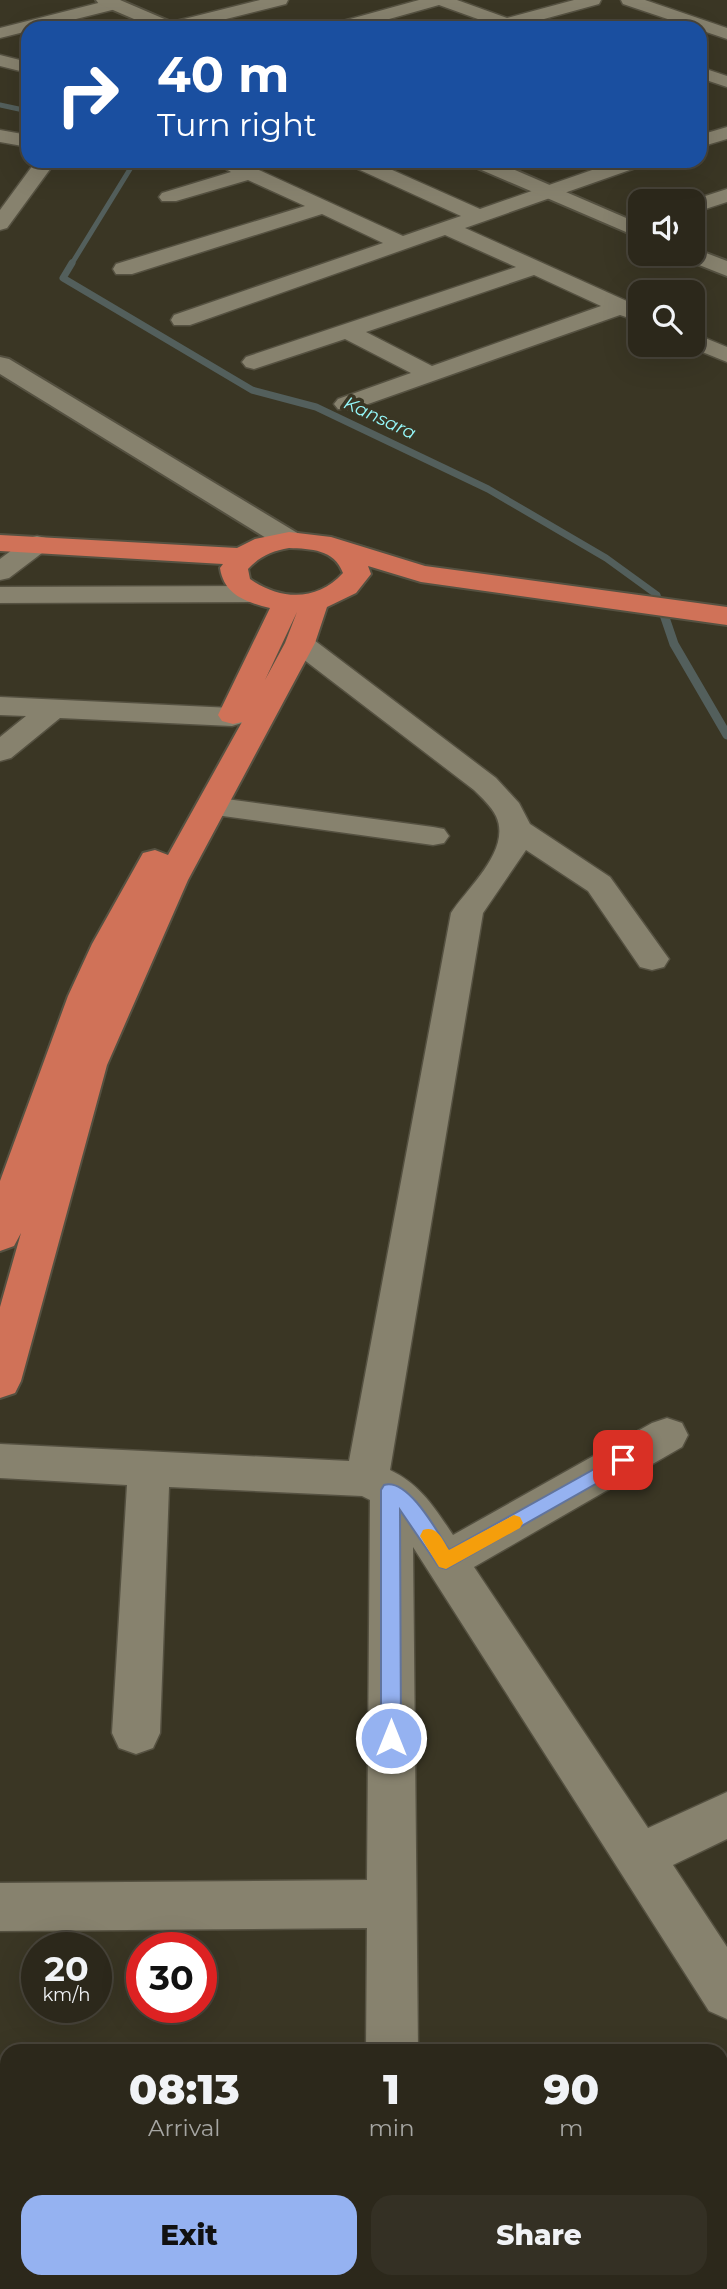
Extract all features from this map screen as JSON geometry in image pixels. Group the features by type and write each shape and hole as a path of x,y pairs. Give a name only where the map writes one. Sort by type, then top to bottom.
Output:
{"highway":[{"path":"0,543 242,547 289,540 317,541 426,575 727,617"},
{"path":"242,547 234,568 236,582 250,594 273,602 301,602 348,588 426,575"},
{"path":"340,548 354,560 357,574 348,588"},
{"path":"0,1381 88,1065 171,880 300,643 301,602"},
{"path":"0,1236 98,968 232,717 301,602"}],"main road":[{"path":"113,2 155,21"},
{"path":"493,168 628,224"},
{"path":"705,259 725,267"},
{"path":"0,364 7,382 197,513"},
{"path":"7,382 289,540"}],"street":[{"path":"198,21 280,0"},
{"path":"363,21 437,0"},
{"path":"442,0 488,21"},
{"path":"518,21 593,0"},
{"path":"629,0 690,21"},
{"path":"44,21 113,2"},
{"path":"541,15 560,21"},
{"path":"707,27 727,34"},
{"path":"0,60 21,66"},
{"path":"707,75 727,82"},
{"path":"707,128 725,133"},
{"path":"707,139 725,133"},
{"path":"0,136 21,140"},
{"path":"0,224 41,168"},
{"path":"239,168 401,243"},
{"path":"372,168 478,216"},
{"path":"182,320 616,168"},
{"path":"169,197 250,173"},
{"path":"705,203 727,195"},
{"path":"124,269 323,207"},
{"path":"445,227 628,310"},
{"path":"254,362 535,268"},
{"path":"346,404 628,312"},
{"path":"347,331 431,374"},
{"path":"705,344 725,352"},
{"path":"0,572 37,544"},
{"path":"0,595 250,594"},
{"path":"300,643 485,784 506,807 515,828 599,884 652,959"},
{"path":"0,706 232,717"},
{"path":"0,752 53,709"},
{"path":"212,806 433,836"},
{"path":"392,2044 391,1904 379,1485 467,913 510,852 515,828"},
{"path":"446,1561 667,1435"},
{"path":"0,1461 149,1468 379,1485 412,1510 727,1993"},
{"path":"136,1733 149,1468"},
{"path":"638,1857 727,1815"},
{"path":"0,1906 391,1904"}],"waterway":[{"name":"Kansara","path":"0,105 21,110"},
{"name":"Kansara","path":"71,265 131,168"},
{"name":"Kansara","path":"72,263 63,278 252,390 316,407 488,489 606,558 657,595 659,602"},
{"name":"Kansara","path":"659,600 674,644 727,735"}],"slow traffic":[{"path":"429,1536 446,1561 514,1523"}],"route":[{"path":"391,1738 391,1490 412,1510 446,1561 623,1460"}]}
